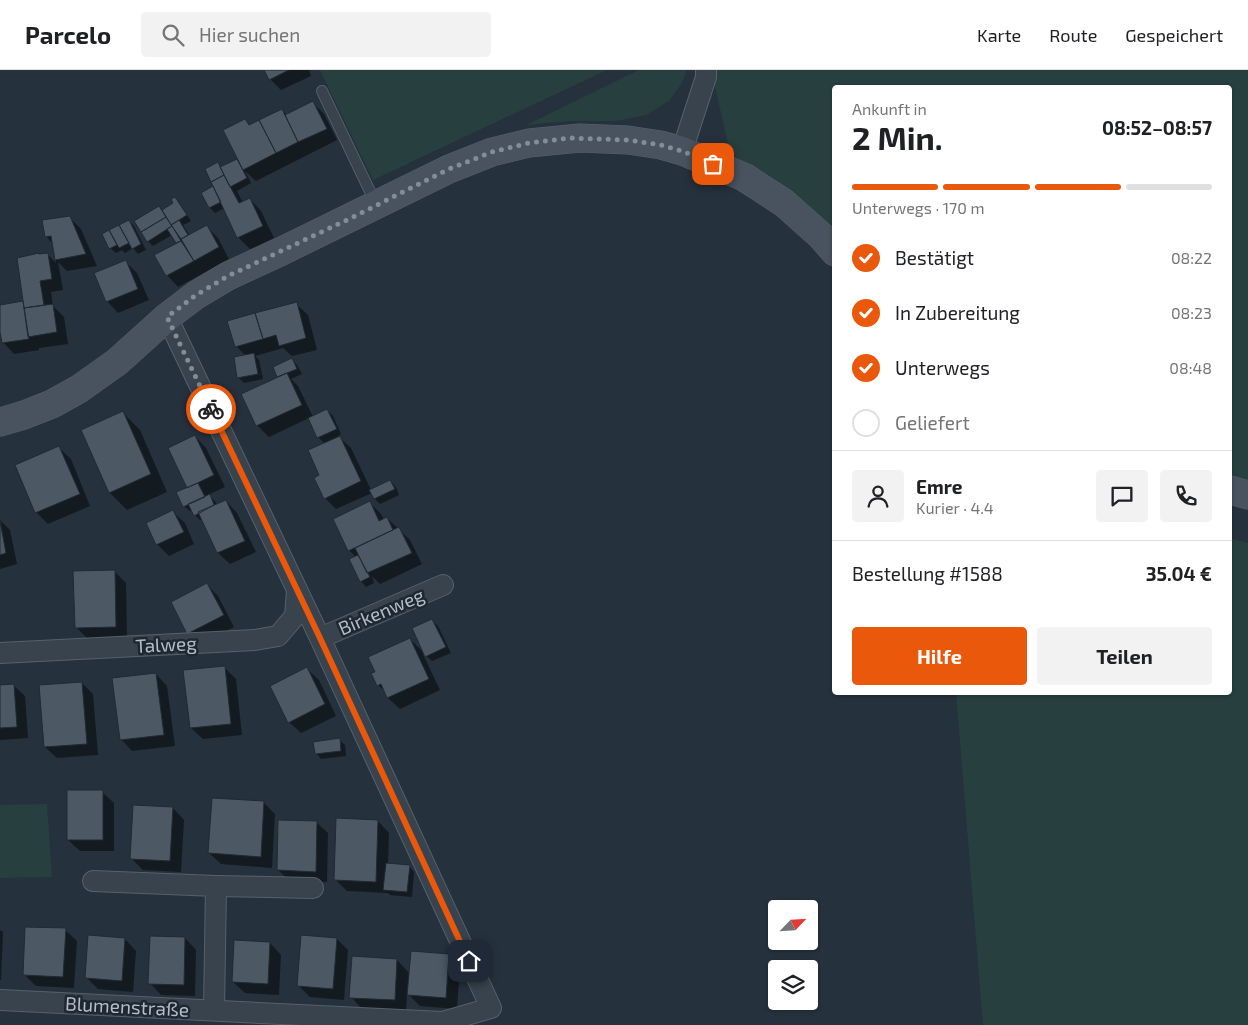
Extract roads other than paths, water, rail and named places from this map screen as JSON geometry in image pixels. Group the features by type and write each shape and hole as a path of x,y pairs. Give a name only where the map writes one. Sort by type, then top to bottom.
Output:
{"main road":[{"path":"0,422 52,404 78,389 117,362 167,317 196,295 228,276 449,169 492,152 529,143 580,138 628,140 661,145 682,151 744,177 784,203 821,236 832,249"},
{"path":"1232,491 1248,496"}],"street":[{"path":"682,151 706,77 706,70"},
{"name":"Birkenweg","path":"167,317 320,638 492,1008"},
{"name":"Birkenweg","path":"320,638 443,585"},
{"name":"Talweg","path":"0,652 254,640 278,636 295,616 297,590"},
{"path":"93,881 313,888"},
{"path":"214,1010 216,886"},
{"name":"Blumenstraße","path":"0,1000 442,1022 492,1008"}],"lane":[{"path":"322,91 376,205"}]}
